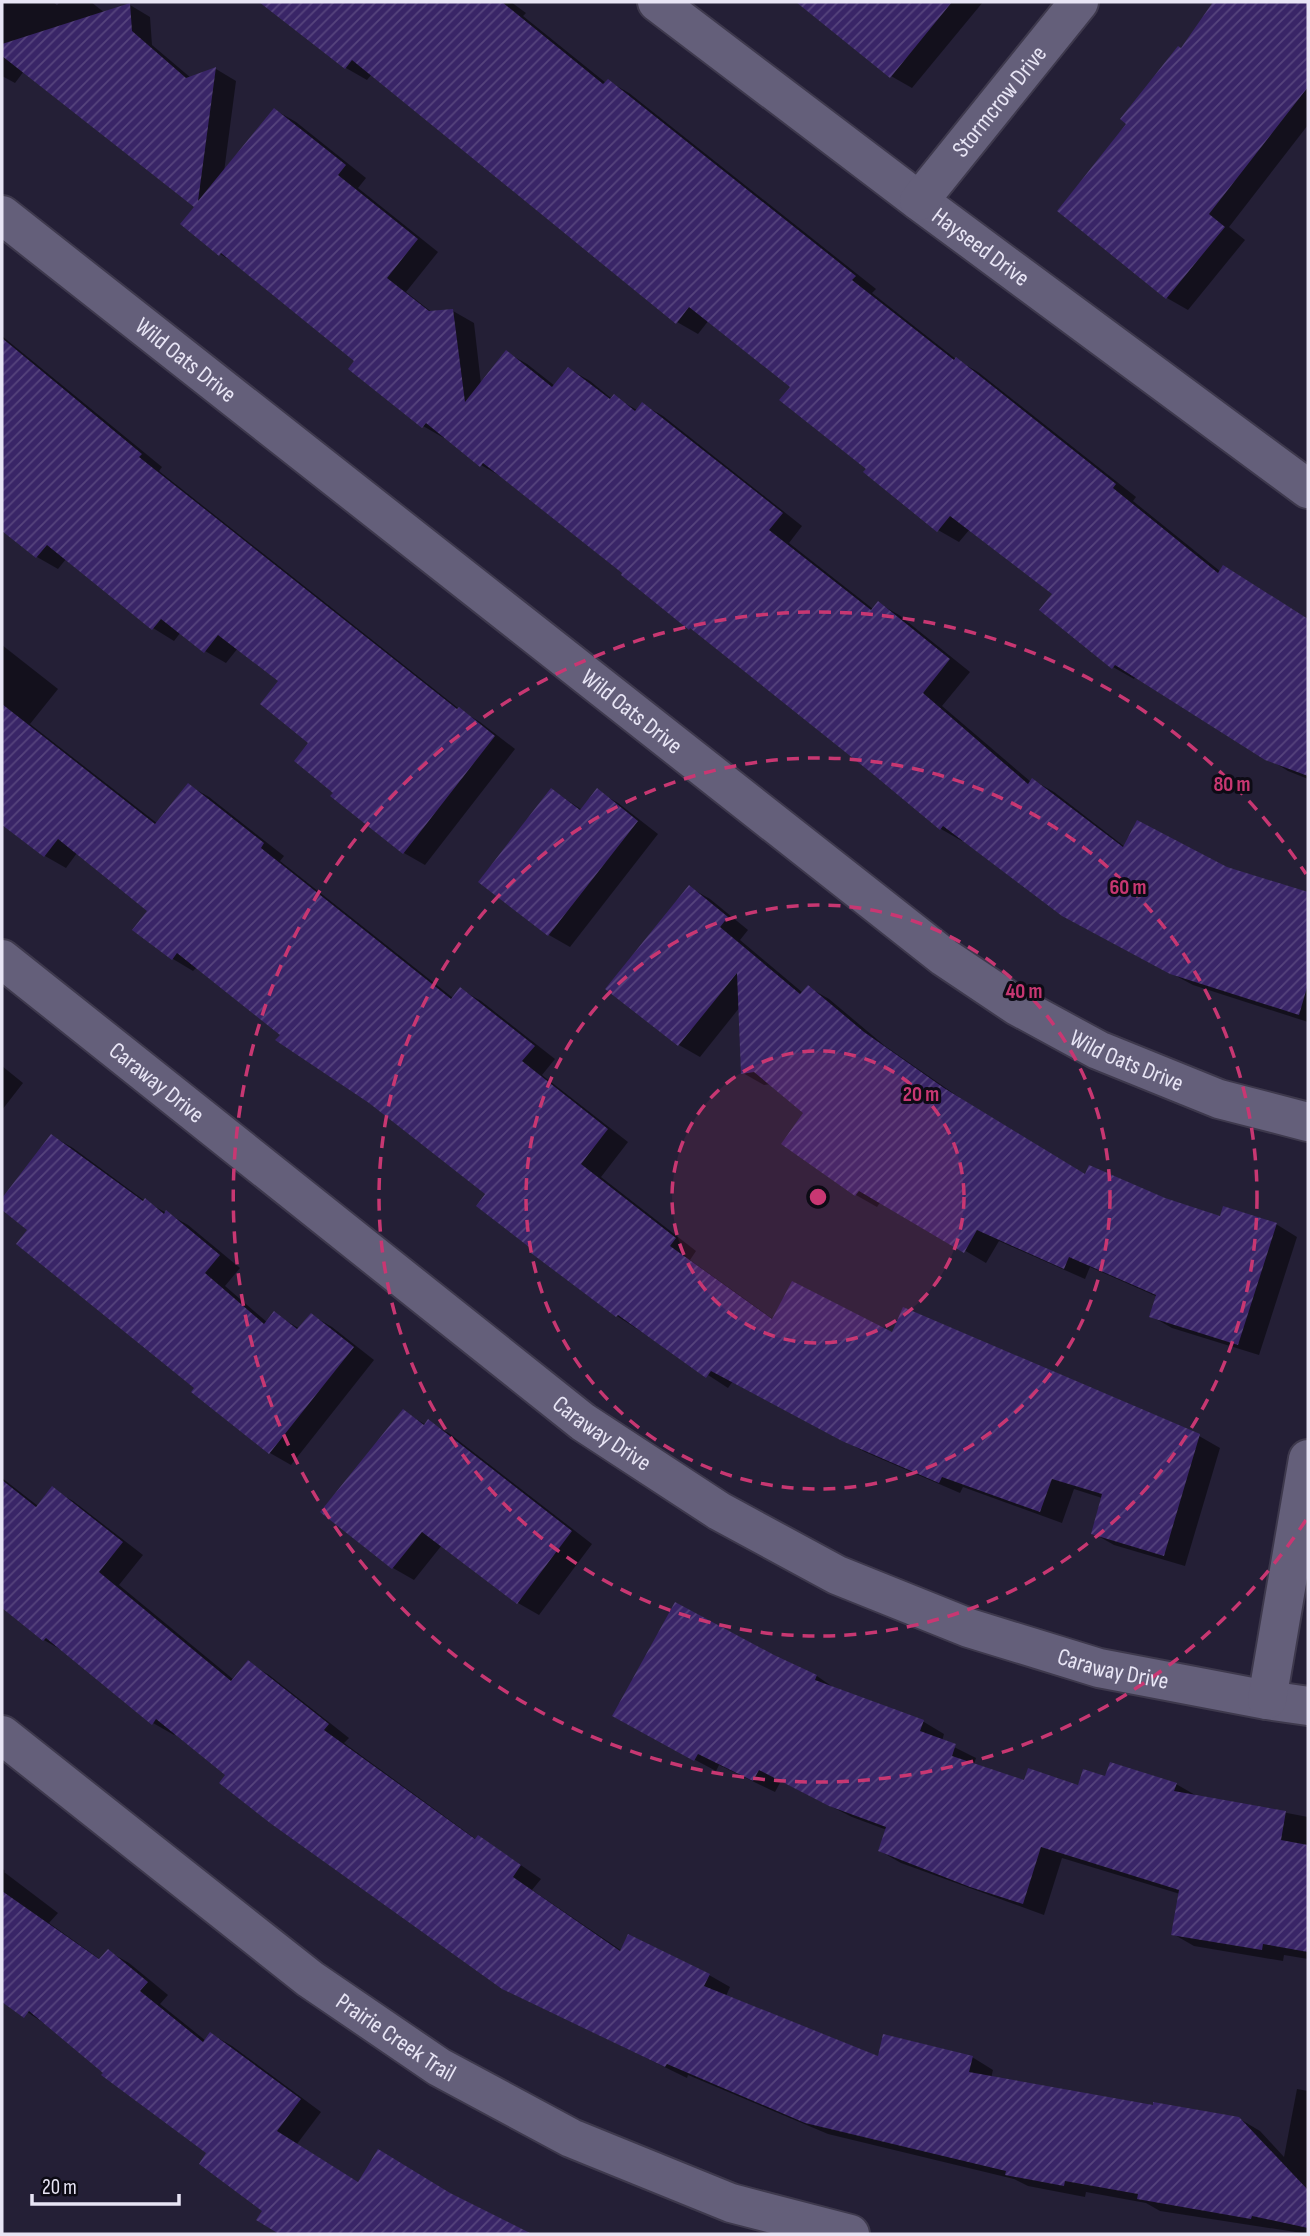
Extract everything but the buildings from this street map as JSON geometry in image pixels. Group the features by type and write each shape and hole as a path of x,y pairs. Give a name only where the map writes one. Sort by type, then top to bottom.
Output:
{"street":[{"name":"Hayseed Drive","path":"657,2 919,201 1308,489"},
{"name":"Stormcrow Drive","path":"919,201 1079,2"},
{"name":"Wild Oats Drive","path":"2,215 944,957 1017,1006 1098,1050 1219,1099 1308,1122"},
{"name":"Caraway Drive","path":"2,959 583,1422 719,1511 837,1575 969,1628 1099,1668 1308,1706"},
{"path":"1267,1700 1308,1459"},
{"name":"Prairie Creek Trail","path":"2,1735 310,1979 439,2067 571,2138 731,2203 850,2234"}]}
